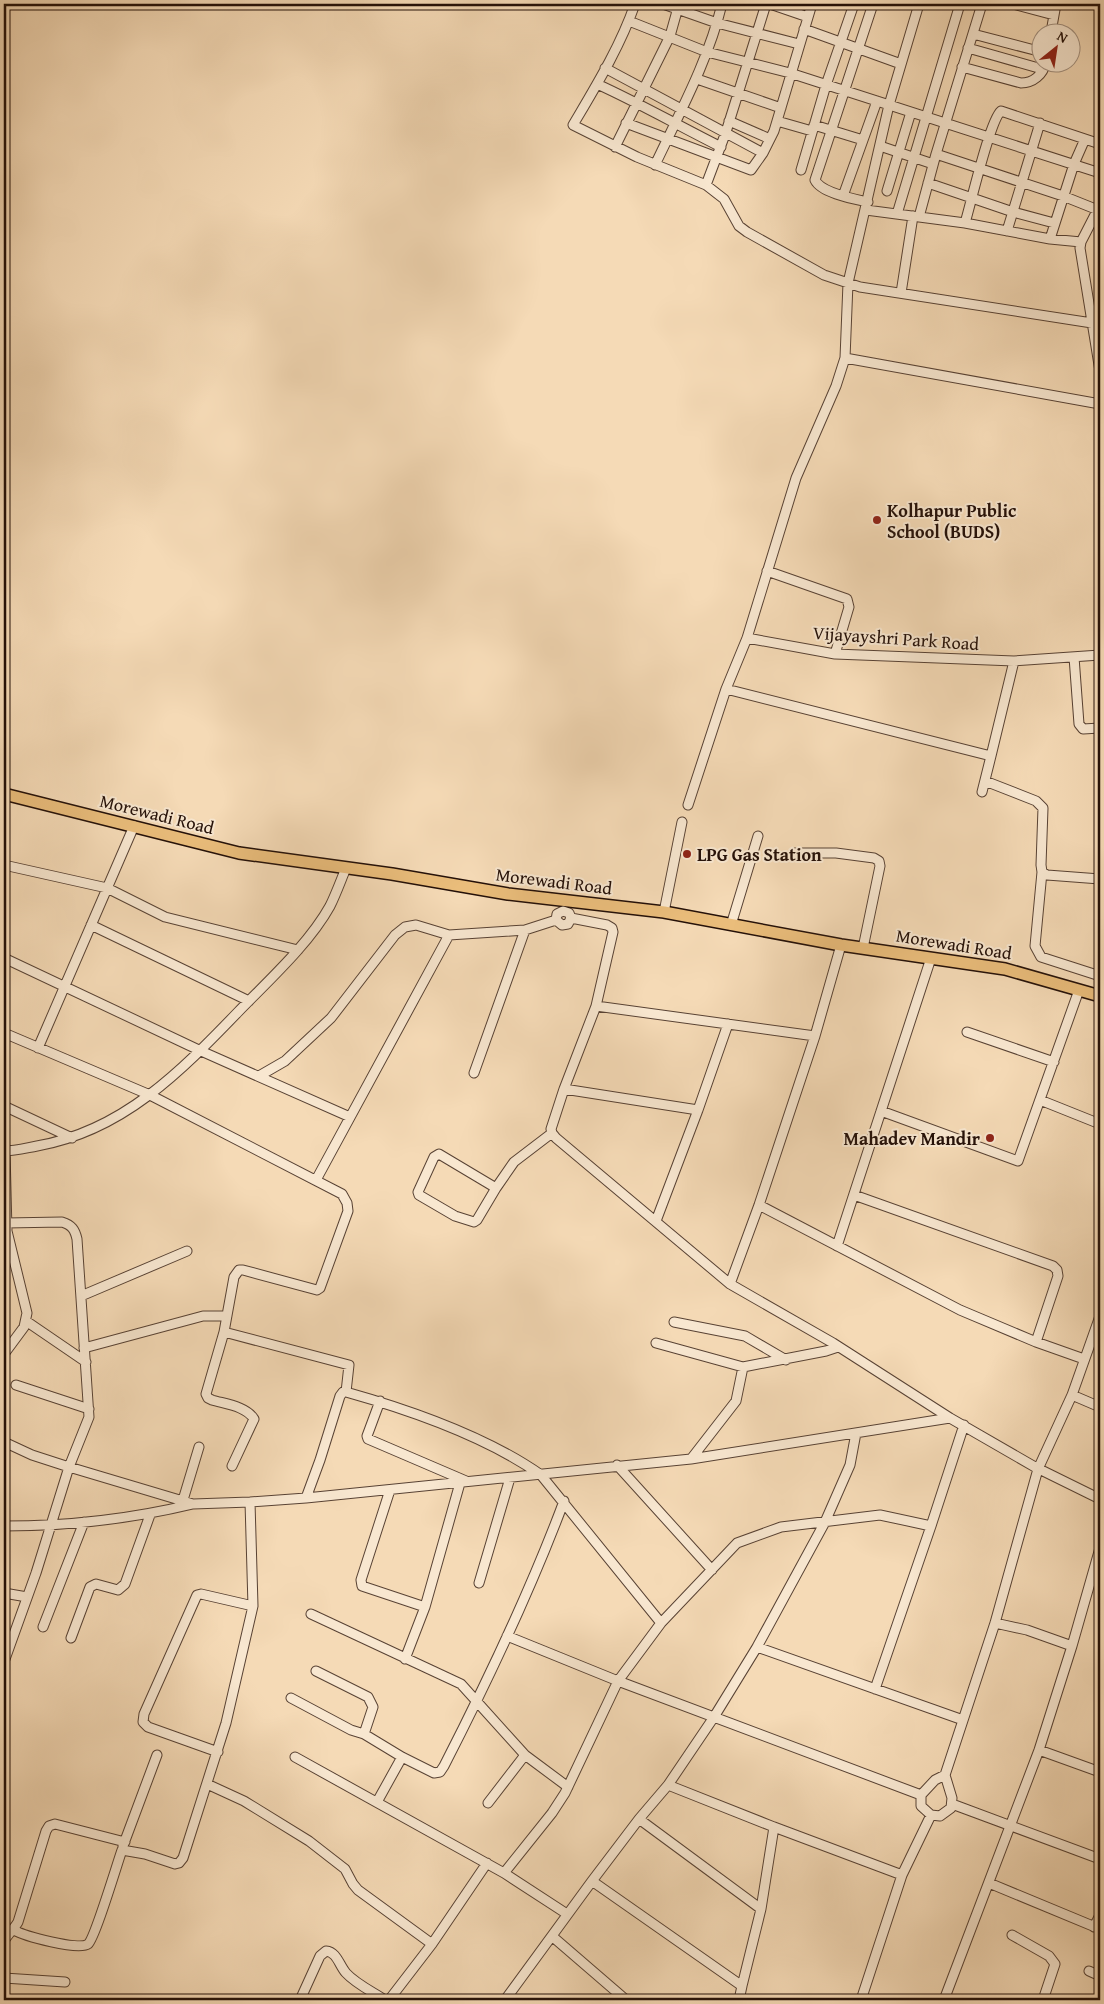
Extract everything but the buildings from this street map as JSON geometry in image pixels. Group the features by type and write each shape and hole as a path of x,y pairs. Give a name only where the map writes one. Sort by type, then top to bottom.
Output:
{"main road":[{"name":"Morewadi Road","path":"4,794 239,853 458,885 562,906 664,912 841,945 1005,969 1100,996"}],"street":[{"path":"635,4 629,21 597,84 572,125 655,165 706,185 724,199 739,226 824,275 860,287 1092,323"},
{"path":"663,4 678,6 717,23 799,44"},
{"path":"655,165 697,79 722,4"},
{"path":"706,185 721,147 768,4 808,17"},
{"path":"626,123 750,170 770,139 777,121 812,4"},
{"path":"801,170 826,85 854,4"},
{"path":"872,4 815,180 820,186 867,206 897,214 966,222 1008,231 1081,242"},
{"path":"688,805 726,689 747,638 796,478 836,386 845,358 848,283 889,105 920,4"},
{"path":"897,214 960,4"},
{"path":"901,293 916,216 928,183 982,4"},
{"path":"1013,4 1054,15"},
{"path":"1053,22 1056,4"},
{"path":"615,147 670,36 678,6"},
{"path":"629,21 707,52 747,64 790,73 1100,173"},
{"path":"804,29 901,64"},
{"path":"972,34 1032,49"},
{"path":"968,48 1032,63"},
{"path":"962,67 1021,84 1034,81 1040,72"},
{"path":"605,68 762,153"},
{"path":"697,79 781,108"},
{"path":"597,84 636,102 674,124 721,147"},
{"path":"843,196 877,101"},
{"path":"966,222 989,137 997,115 1001,111 1100,144"},
{"path":"887,191 911,112"},
{"path":"729,121 770,139"},
{"path":"777,121 832,130 864,140"},
{"path":"1008,231 1040,123"},
{"path":"1050,238 1074,164 1085,139"},
{"path":"880,146 933,164"},
{"path":"936,154 980,170 1099,207 1081,242 1080,248 1100,371"},
{"path":"928,183 972,199 1054,223"},
{"path":"1088,228 1100,226"},
{"path":"845,358 1100,404"},
{"path":"767,571 847,599 849,607 835,654"},
{"name":"Vijayayshri Park Road","path":"747,638 835,654 1014,661 1100,655"},
{"path":"1074,657 1079,724 1083,729 1100,728"},
{"path":"982,792 1014,661"},
{"path":"726,689 991,756"},
{"path":"985,780 1041,804 1043,808 1042,872 1035,946 1038,953 1041,957 1100,976"},
{"path":"664,912 682,822"},
{"path":"38,1048 134,826"},
{"path":"731,925 758,836"},
{"path":"794,853 836,853 874,858 879,861 880,866 863,948"},
{"path":"4,865 107,888 165,917 298,950"},
{"path":"4,1354 26,1321 27,1313 5,1225 5,1151 59,1142 92,1131 150,1095 201,1051 298,950 329,907 346,868"},
{"path":"1042,872 1047,875 1100,879"},
{"path":"556,920 562,906 571,918 607,925 612,928 613,932 596,1006 564,1089 551,1128 552,1133 730,1284 838,1347 950,1418 1038,1469 1100,1499"},
{"path":"556,920 558,923 565,925 568,924 571,918"},
{"path":"259,1076 285,1061 330,1018 395,935 405,927 416,925 449,935 525,930 556,920"},
{"path":"91,925 249,1001"},
{"path":"474,1073 525,930"},
{"path":"316,1180 449,935"},
{"path":"730,1284 759,1205 815,1036 841,945"},
{"path":"4,958 201,1051 350,1118"},
{"path":"837,1246 931,958"},
{"path":"881,1111 1018,1161 1079,990"},
{"path":"596,1006 815,1036"},
{"path":"656,1221 728,1024"},
{"path":"4,1032 150,1095 342,1194 347,1203 348,1211 320,1288 317,1290 239,1270 234,1278 224,1332 206,1394 212,1400 251,1413 254,1419 232,1466"},
{"path":"968,1032 1054,1062"},
{"path":"564,1089 698,1110"},
{"path":"1040,1100 1100,1124"},
{"path":"4,1106 72,1138"},
{"path":"496,1188 439,1154 434,1157 418,1192 419,1195 455,1216 474,1222 514,1162 552,1133"},
{"path":"854,1195 1052,1266 1057,1270 1058,1276 1036,1342"},
{"path":"759,1205 960,1310 1036,1342 1084,1359"},
{"path":"4,1662 69,1467 87,1427 89,1409 77,1239 71,1226 62,1222 5,1225"},
{"path":"81,1296 187,1251"},
{"path":"84,1348 203,1316 227,1316"},
{"path":"952,1804 945,1775 995,1623 1038,1469 1072,1395 1100,1316"},
{"path":"26,1321 86,1362"},
{"path":"674,1322 744,1336 786,1360"},
{"path":"224,1332 349,1365 346,1392"},
{"path":"656,1343 743,1367 786,1360 838,1347"},
{"path":"691,1459 736,1400 743,1367"},
{"path":"16,1385 89,1409"},
{"path":"306,1498 342,1392 380,1401 463,1433 542,1475 661,1623"},
{"path":"1072,1395 1100,1407"},
{"path":"380,1401 366,1436 368,1439 464,1483"},
{"path":"4,1526 50,1526 150,1514 193,1504 306,1498 691,1459 950,1418"},
{"path":"875,1689 964,1426"},
{"path":"505,2000 639,1819 668,1785 714,1717 757,1647 825,1522 850,1465 856,1434"},
{"path":"4,1442 32,1455 193,1504"},
{"path":"183,1500 199,1447"},
{"path":"617,1465 712,1570"},
{"path":"479,1583 510,1478"},
{"path":"405,1659 425,1607 464,1483"},
{"path":"390,1490 361,1580 362,1586 425,1607"},
{"path":"4,1941 14,1930 21,1915 46,1831 50,1826 55,1824 176,1864 183,1858 226,1724 253,1606 250,1502"},
{"path":"291,1698 351,1730 364,1734 402,1757 434,1773 440,1772 477,1702 545,1553 564,1502"},
{"path":"71,1638 90,1587 96,1584 118,1590 125,1584 150,1514"},
{"path":"504,1873 552,1814 568,1787 618,1681 661,1623 737,1543 781,1527 880,1515 931,1526"},
{"path":"43,1627 84,1522"},
{"path":"944,2000 1039,1750 1072,1646 1100,1548"},
{"path":"4,1593 27,1597"},
{"path":"218,1752 148,1726 143,1722 144,1714 197,1595 201,1594 253,1606"},
{"path":"311,1614 461,1684 525,1755 568,1787"},
{"path":"995,1623 1027,1630 1072,1646"},
{"path":"507,1636 618,1681 922,1795"},
{"path":"757,1647 963,1720"},
{"path":"316,1671 368,1697 373,1707 364,1734"},
{"path":"1039,1750 1100,1772"},
{"path":"14,1930 28,1937 75,1946 86,1946 89,1944 157,1754"},
{"path":"488,1803 525,1755"},
{"path":"295,1756 487,1863 567,1914"},
{"path":"377,1802 402,1757"},
{"path":"945,1775 935,1780 922,1795 921,1806 931,1815 936,1816 945,1813 952,1804"},
{"path":"207,1784 244,1801 324,1852 345,1869 352,1884 358,1890 432,1944"},
{"path":"668,1785 774,1827 902,1874"},
{"path":"952,1804 1100,1859"},
{"path":"861,2000 902,1874 931,1815"},
{"path":"639,1819 761,1908"},
{"path":"738,2000 761,1908 774,1827"},
{"path":"300,2000 320,1956 326,1951 332,1952 336,1956 351,1978 387,2000 432,1944 487,1863"},
{"path":"592,1881 742,1986"},
{"path":"989,1883 1097,1928 1100,1915"},
{"path":"1012,1935 1049,1956 1054,1964 1042,2000"},
{"path":"553,1937 626,2000"},
{"path":"1089,1971 1100,1976"},
{"path":"4,1978 65,1982"}],"place":[{"name":"Kolhapur Public School (BUDS)","path":"877,520"},
{"name":"LPG Gas Station","path":"687,854"},
{"name":"Mahadev Mandir","path":"990,1138"}]}
